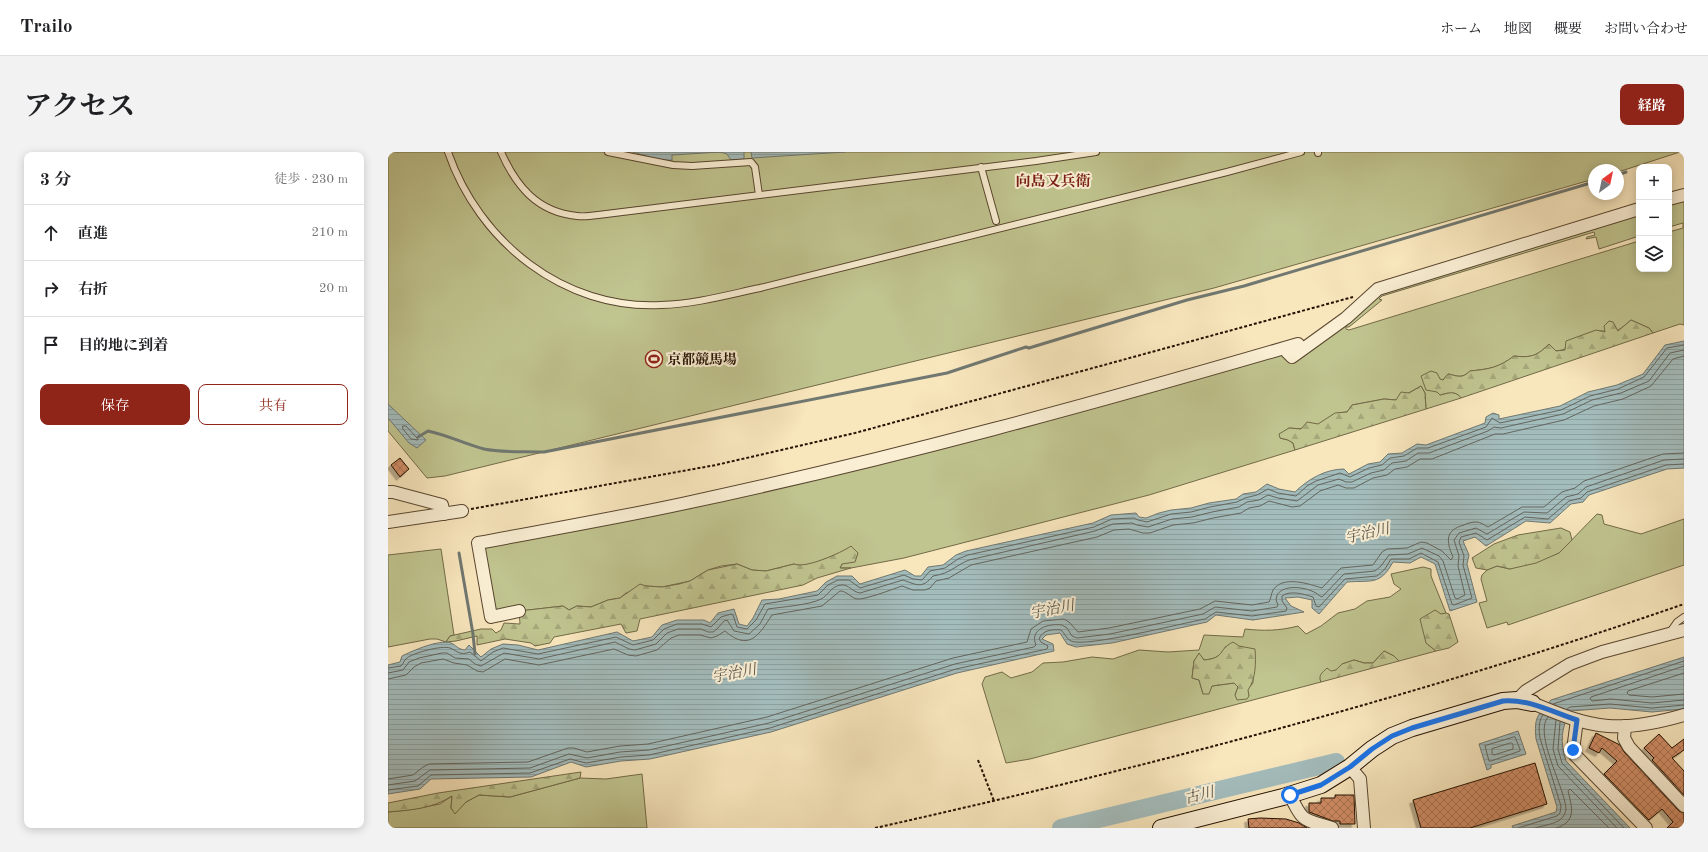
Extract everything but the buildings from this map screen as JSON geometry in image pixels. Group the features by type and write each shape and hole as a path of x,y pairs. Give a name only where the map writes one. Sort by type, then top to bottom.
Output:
{"street":[{"path":"1672,198 1684,195"},
{"path":"520,611 492,617 478,543 686,503 882,457 1119,396 1298,344 1287,352 1292,357 1346,318 1378,290 1636,210"},
{"path":"388,492 442,505 444,514"},
{"path":"388,522 410,517 462,511"},
{"path":"1524,702 1526,691 1570,664 1602,652 1684,630"},
{"path":"1161,828 1180,825 1321,785 1350,767 1372,749 1392,736 1412,728 1503,701 1524,702 1573,719 1608,726 1625,726 1659,722 1684,715"},
{"path":"1573,719 1573,750 1576,755 1646,828"},
{"path":"1625,726 1624,738 1629,747 1684,806"},
{"path":"1350,767 1360,779 1364,828"},
{"path":"1290,795 1297,811 1304,820 1332,828"}],"lane":[{"path":"448,152 472,202 485,222 524,261 564,285 584,294 606,301 639,305 661,305 691,302 760,288 1227,172 1301,152"},
{"path":"501,152 511,173 540,204 559,212 577,216 598,215 1096,152"},
{"path":"608,152 673,165 692,166 751,162 756,167 759,195"},
{"path":"982,167 996,221"},
{"path":"1669,634 1677,622 1684,617"}],"path":[{"path":"462,511 716,465 855,432 1354,296"},
{"path":"875,828 1132,768 1378,701 1503,664 1684,604"},
{"path":"978,760 994,801"}],"green space":[{"name":"京都競馬場","path":"388,152 1680,152 1643,164 1636,164 1636,166 1624,170 1624,164 1588,164 1588,181 1214,288 445,476 427,478 388,431"},
{"path":"1684,195 1684,325 1680,324 1653,333 1649,328 1631,320 1622,328 1612,332 1594,331 1589,333 1572,346 1562,350 1556,351 1549,344 1537,354 1525,357 1514,356 1494,367 1470,371 1462,376 1448,374 1443,380 1440,379 1437,392 1440,395 1452,392 1459,395 1461,398 1426,409 1425,393 1421,386 1396,400 1384,399 1352,405 1347,412 1335,414 1316,426 1289,428 1280,438 1293,443 1295,450 1149,495 904,558 851,568 840,568 844,552 812,564 794,564 766,571 752,570 737,564 721,566 708,570 690,581 662,587 646,586 626,593 620,598 608,600 591,607 577,606 569,610 563,606 520,611 491,617 478,543 686,503 1298,344 1292,357 1378,289 1636,210 1636,237 1599,249 1596,237 1586,239 1587,237 1595,235 1594,232 1382,296 1379,299 1382,300 1349,327 1346,327 1346,329 1349,330 1636,242 1636,272 1672,272 1672,231 1683,228 1683,223 1672,226 1672,198"},
{"path":"1631,320 1649,328 1653,333 1461,398 1459,395 1454,393 1440,395 1437,392 1426,390 1421,376 1431,371 1437,373 1440,379 1443,380 1448,374 1462,376 1470,371 1488,369 1514,356 1525,357 1537,354 1549,344 1556,351 1565,350 1566,341 1596,330 1605,332 1604,326 1609,321 1613,322 1618,331"},
{"path":"1421,386 1425,393 1426,409 1295,450 1293,443 1280,438 1279,434 1289,428 1301,429 1307,422 1318,424 1335,413 1347,412 1352,405 1384,399 1396,400 1401,392 1409,393"},
{"path":"1597,514 1602,515 1604,524 1641,534 1684,519 1684,565 1508,625 1507,622 1487,628 1479,603 1487,601 1481,579 1482,575 1487,570 1497,566 1510,569 1559,553"},
{"path":"1561,528 1570,532 1572,540 1559,553 1536,563 1510,569 1497,566 1487,570 1476,568 1472,558 1494,544 1518,535"},
{"path":"851,546 858,553 855,562 842,564 840,568 851,568 817,578 803,585 640,619 637,631 626,633 621,624 554,637 550,643 535,646 531,643 505,639 477,645 477,636 446,642 450,636 481,629 492,629 496,633 501,630 504,623 520,624 519,611 563,606 569,610 577,606 591,607 608,600 620,598 640,584 662,587 679,584 690,581 708,570 737,564 752,570 766,571 794,564 806,564 831,556"},
{"path":"441,549 454,635 450,636 446,642 437,639 430,639 388,647 388,555"},
{"path":"1423,567 1431,569 1431,576 1446,613 1442,614 1426,643 1436,651 1399,661 1394,656 1384,651 1373,663 1364,663 1354,660 1342,664 1336,670 1320,678 1321,682 1030,759 1006,763 982,684 985,677 1002,672 1011,678 1032,672 1043,663 1063,662 1092,657 1113,659 1139,650 1168,652 1199,650 1204,635 1243,637 1245,629 1271,630 1298,626 1306,634 1321,626 1338,613 1355,609 1367,601 1390,597 1401,589 1394,584 1391,574","holes":["1226,646 1253,677 1253,683 1247,690 1249,696 1235,695 1238,687 1234,683 1212,686 1203,694 1199,680 1192,678 1194,661 1199,654 1204,660 1215,658 1220,655"]},
{"path":"1435,610 1441,614 1449,614 1458,642 1449,648 1436,651 1426,643 1420,619"},
{"path":"1233,642 1239,646 1255,649 1255,670 1253,681 1248,690 1249,696 1247,699 1237,700 1235,695 1238,687 1234,683 1212,686 1209,694 1203,694 1199,680 1192,678 1194,661 1199,653 1204,660 1219,656 1228,645"},
{"path":"1384,651 1394,656 1399,661 1321,682 1320,680 1320,676 1327,668 1331,671 1336,670 1342,664 1354,660 1364,663 1373,663"},
{"path":"581,772 580,778 510,797 479,795 466,802 455,814 451,808 452,796 437,804 429,806 388,812 388,803 438,793"},
{"path":"642,774 647,828 388,828 388,812 440,804 452,796 451,808 455,813 466,802 479,795 510,797 580,778 606,779"}],"water":[{"path":"633,152 720,152 672,155 672,161 656,159"},
{"path":"720,152 744,152 744,159 731,160 727,154"},
{"path":"751,152 845,152 752,158"},
{"name":"宇治川","path":"1684,341 1684,468 1667,469 1589,495 1583,502 1571,504 1550,523 1526,521 1486,546 1475,537 1463,541 1469,555 1467,564 1477,602 1450,611 1435,564 1421,557 1410,563 1393,562 1384,575 1374,580 1347,582 1319,614 1312,608 1312,600 1298,597 1285,598 1291,606 1304,612 1253,620 1216,615 1207,622 1112,643 1076,647 1067,644 1060,633 1046,635 1042,639 1053,644 1054,651 957,673 771,732 650,759 621,761 586,767 571,762 531,777 431,779 420,789 388,794 388,665 400,662 402,656 426,646 446,642 465,650 469,645 481,657 491,649 503,644 518,645 538,650 617,632 633,641 652,637 662,625 677,620 704,620 710,623 718,613 734,609 739,624 747,626 762,600 779,599 817,591 826,582 837,576 852,576 860,584 905,570 915,576 921,576 928,567 943,565 956,555 966,551 1093,523 1111,515 1136,513 1139,517 1146,518 1171,510 1191,508 1209,503 1236,499 1243,494 1256,492 1267,484 1279,489 1295,492 1311,479 1324,473 1337,469 1344,469 1349,474 1368,464 1380,462 1388,454 1402,453 1417,444 1426,445 1485,423 1486,417 1493,413 1499,415 1499,419 1560,406 1588,392 1617,385 1643,374 1665,345"},
{"path":"388,404 426,440 417,448 409,443 388,418"},
{"path":"1684,657 1684,709 1652,712 1610,708 1570,711 1563,730 1562,742 1566,761 1630,828 1513,828 1512,826 1556,812 1557,807 1535,732 1538,717 1551,700"},
{"path":"1518,731 1526,754 1491,765 1491,768 1487,770 1479,744"}],"waterway":[{"path":"418,437 428,431 484,449 544,452 947,373 1026,347 1029,348 1187,300 1244,286 1588,184"},
{"path":"459,553 475,654"},
{"name":"古川","path":"1061,828 1336,762"}],"place":[{"name":"京都競馬場","path":"654,359"}],"district":[{"name":"向島又兵衛","path":"1053,181"}],"route":[{"path":"1290,795 1321,785 1350,767 1372,749 1392,736 1412,728 1503,701 1517,700 1577,720 1573,750"}]}
